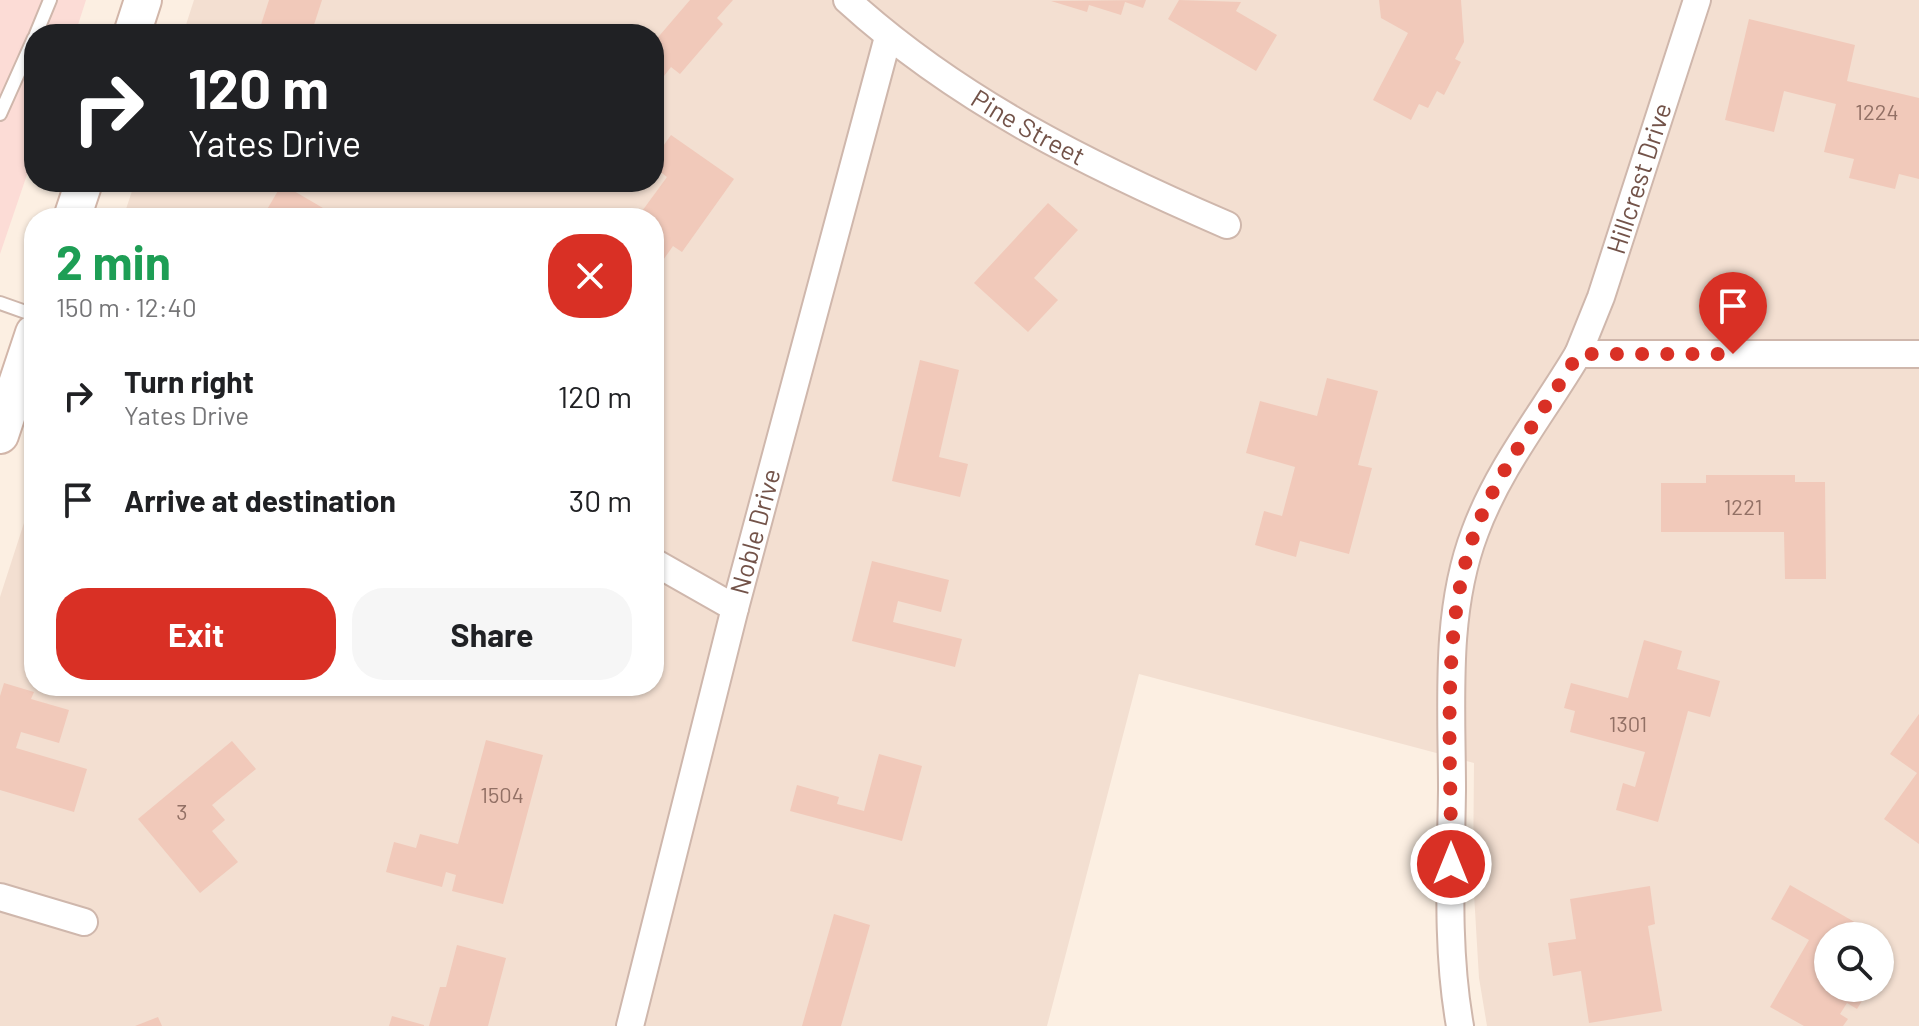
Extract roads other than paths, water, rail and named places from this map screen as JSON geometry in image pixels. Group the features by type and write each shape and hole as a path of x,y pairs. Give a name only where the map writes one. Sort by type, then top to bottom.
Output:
{"main road":[{"path":"135,24 143,0"},
{"path":"0,435 24,363"}],"street":[{"name":"Pine Street","path":"847,0 888,37 1059,148 1227,225"},
{"name":"Hillcrest Drive","path":"1460,1026 1452,968 1451,894 1452,681 1459,584 1487,504 1520,441 1578,354 1601,297 1697,0"},
{"name":"Noble Drive","path":"630,1026 735,608 888,37"},
{"path":"1578,354 1919,354"},
{"path":"664,568 735,608"},
{"path":"0,897 84,922"}],"lane":[{"path":"40,24 50,0"},
{"path":"0,114 24,61"},
{"path":"0,303 24,311"}]}
